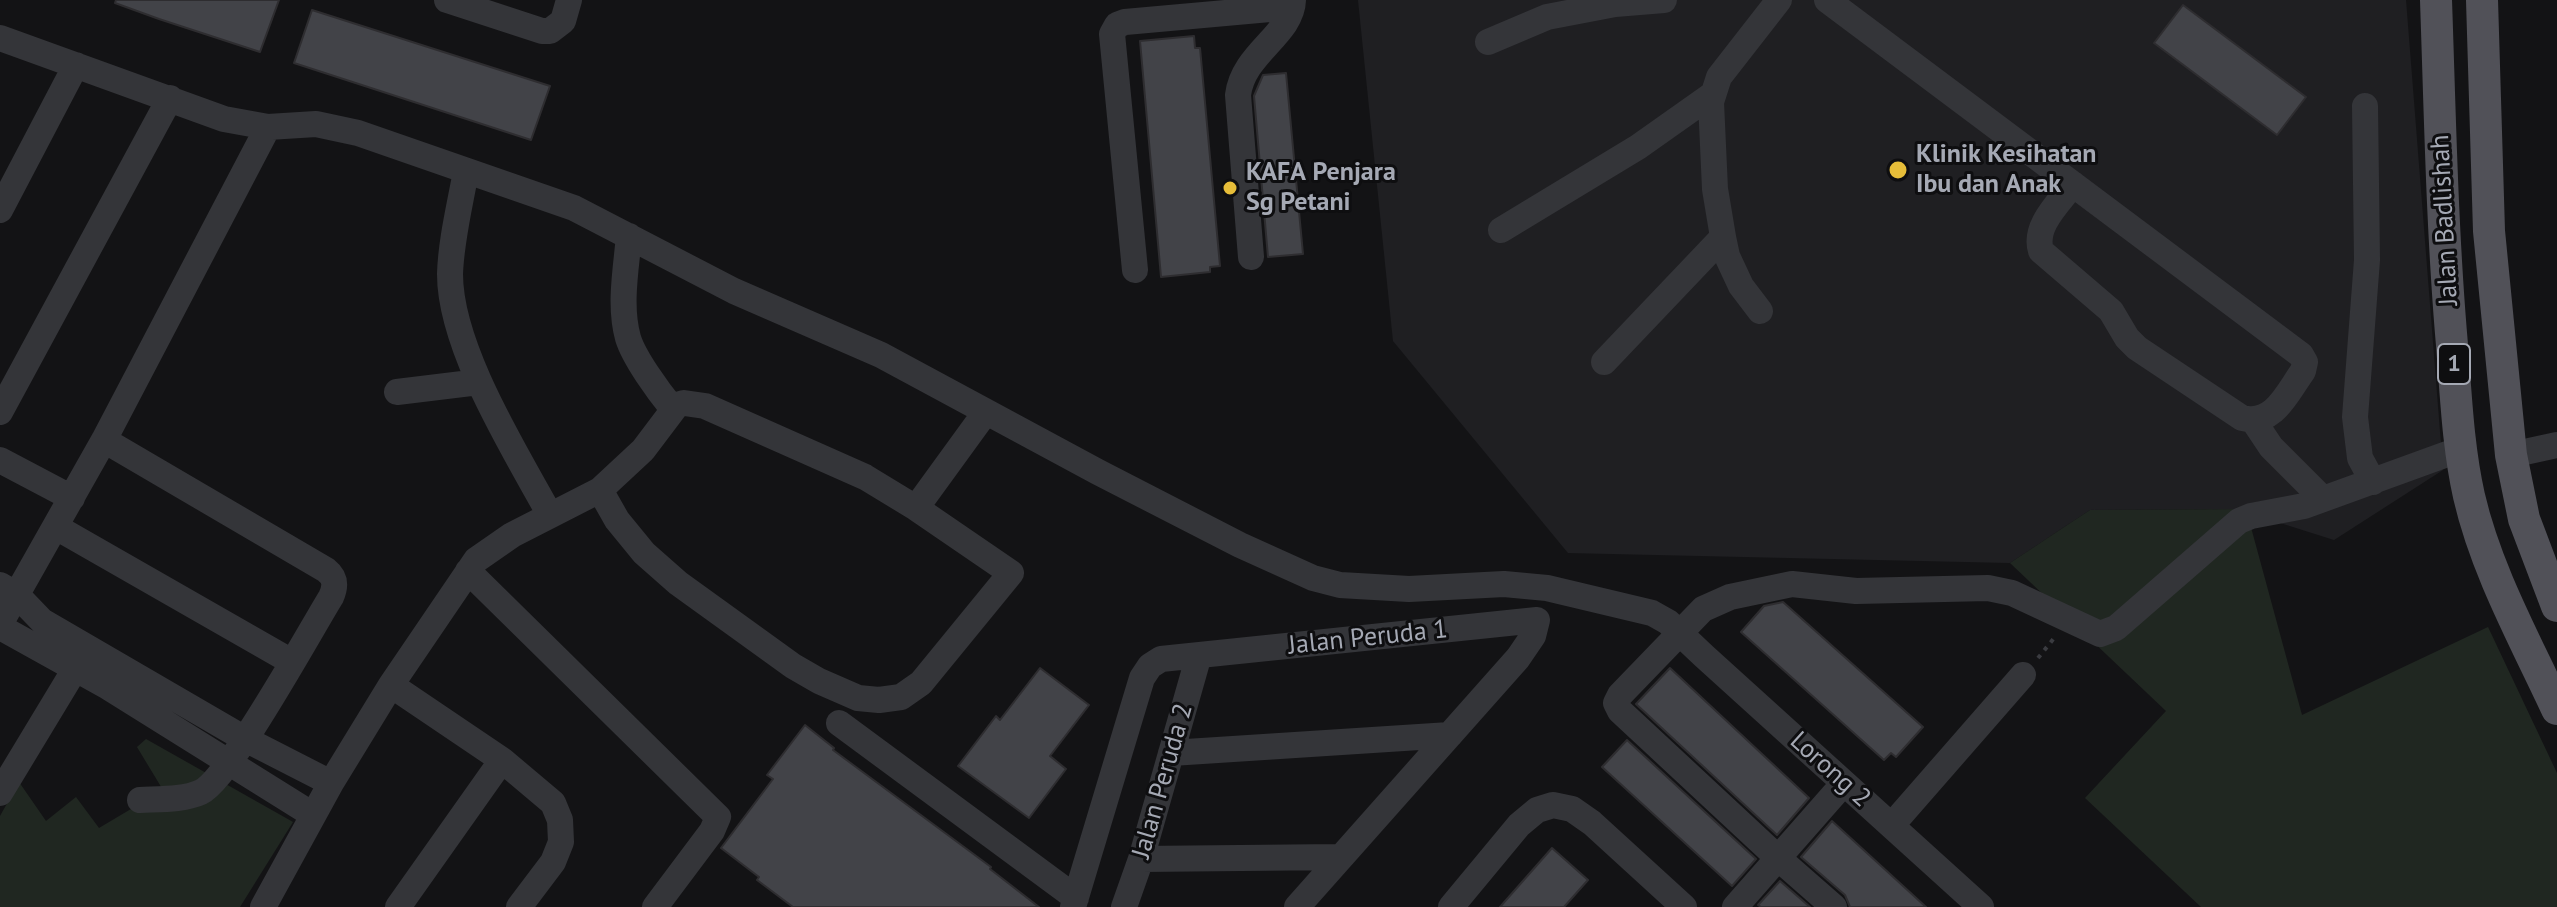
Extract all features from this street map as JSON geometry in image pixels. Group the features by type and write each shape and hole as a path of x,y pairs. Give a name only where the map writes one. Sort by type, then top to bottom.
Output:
{"main road":[{"name":"Jalan Badlishah","path":"2436,0 2444,249 2461,449 2470,498 2497,579 2557,709"},
{"name":"Jalan Badlishah","path":"2482,0 2489,231 2511,455 2524,519 2557,606"}],"street":[{"path":"447,0 542,31 550,31 563,21 569,0"},
{"path":"1488,42 1547,17 1615,4 1664,0"},
{"path":"1760,311 1741,286 1727,256 1715,189 1711,102 1719,77 1779,0"},
{"path":"1827,0 2073,184 2301,355 2305,362 2303,371 2268,416 2253,420 2242,418 2137,348 2127,338 2111,311 2041,251 2037,240 2041,228 2073,184"},
{"path":"1135,270 1112,34 1117,25 1292,4 1289,18 1246,68 1240,80 1238,95 1251,257"},
{"path":"0,38 224,119 268,127 316,124 358,133 574,208 734,291 881,355 985,413 1240,545 1313,578 1340,585 1409,589 1516,584 1547,588 1652,613 1680,632"},
{"path":"0,210 76,65"},
{"path":"1501,230 1638,147 1713,94"},
{"path":"0,412 170,98"},
{"path":"2365,106 2367,260 2355,417 2360,458 2373,482"},
{"path":"268,127 56,527 8,590 0,625 313,815"},
{"path":"466,171 450,274 462,334 479,382 550,515"},
{"path":"629,236 625,292 629,341 672,408"},
{"path":"1604,362 1723,237"},
{"path":"397,392 479,382"},
{"path":"263,907 331,783 391,685 468,571 486,552 600,490 643,450 672,408 684,403 705,406 865,477 1011,573 921,683 901,697 879,700 858,698 793,666 678,583 644,553 617,520 600,490"},
{"path":"916,508 985,413"},
{"path":"2253,420 2271,447 2323,499"},
{"path":"104,440 331,575 335,587 245,739 214,784 200,793 140,800"},
{"path":"2511,455 2557,445"},
{"path":"1834,907 1620,711 1616,703 1620,695 1703,609 1714,602 1759,589 1792,584 1856,591 1988,588 2012,593 2100,634 2127,619 2239,521 2296,508 2461,449"},
{"path":"0,460 72,498"},
{"path":"56,527 292,662"},
{"path":"468,571 718,817 712,831 655,907"},
{"path":"8,590 42,621 245,739 331,783"},
{"name":"Jalan Peruda 1","path":"1074,903 1142,678 1150,666 1161,659 1537,620 1533,636 1518,658 1450,735"},
{"name":"Lorong 2","path":"1680,632 1981,907"},
{"name":"Jalan Peruda 2","path":"1124,907 1141,859 1199,655"},
{"path":"0,793 75,669"},
{"path":"1892,825 2023,675"},
{"path":"391,685 502,760 546,795 558,812 561,842 558,851 519,907"},
{"path":"839,723 1074,903"},
{"path":"1171,753 1450,735"},
{"path":"1297,907 1450,735"},
{"path":"398,907 502,760"},
{"path":"1735,907 1844,783"},
{"path":"1451,907 1519,825 1537,810 1553,805 1572,809 1592,823 1684,907"},
{"path":"1141,859 1340,857"}],"path":[{"path":"2023,675 2069,621"}],"shaded area":[{"name":"Klinik Kesihatan Ibu dan Anak","path":"1358,0 2406,0 2443,470 2334,540 2236,509 2090,510 2010,563 1568,553 1393,341"},
{"path":"2246,509 2302,715 2488,627 2557,773 2557,907 2201,907 2085,798 2166,711 2010,563 2090,510"},
{"path":"146,739 293,822 240,907 0,907 0,816 19,782 46,821 76,797 99,828 163,790 137,747"}],"building":[{"path":"116,0 279,0 260,52 159,19 115,3"},
{"path":"2183,5 2306,97 2277,135 2154,43"},
{"path":"312,10 550,86 531,140 294,63"},
{"path":"1194,36 1195,48 1200,48 1220,266 1210,267 1210,272 1161,277 1140,41"},
{"path":"1286,73 1303,254 1268,257 1254,96 1263,75"},
{"path":"1783,602 1923,727 1896,757 1891,753 1884,760 1741,632 1764,606"},
{"path":"1040,668 1089,705 1050,756 1066,769 1029,818 958,766 996,716 1000,720"},
{"path":"1670,668 1809,798 1777,835 1636,704"},
{"path":"805,725 833,750 991,867 1039,907 793,907 757,880 759,877 721,848 773,779 767,775"},
{"path":"1627,740 1756,859 1732,886 1602,767"},
{"path":"1832,821 1926,907 1850,907 1845,895 1801,857"},
{"path":"1552,848 1588,880 1564,907 1500,907"},
{"path":"1780,881 1810,907 1758,905"}],"place":[{"name":"Klinik Kesihatan Ibu dan Anak","path":"1898,170"},
{"name":"KAFA Penjara Sg Petani","path":"1230,188"}]}
